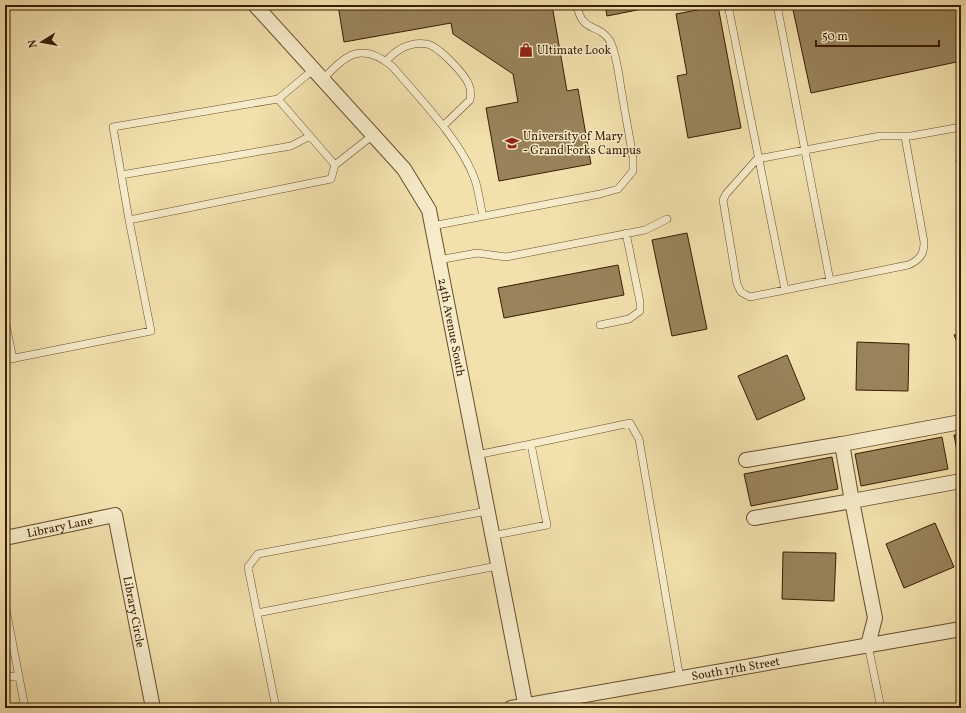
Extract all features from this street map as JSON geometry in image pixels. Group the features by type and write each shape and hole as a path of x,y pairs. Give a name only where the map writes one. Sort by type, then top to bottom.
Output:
{"street":[{"name":"24th Avenue South","path":"255,5 404,169 429,210 497,566 526,707"},
{"path":"746,460 961,422"},
{"path":"842,444 875,618 868,645"},
{"path":"754,518 961,481"},
{"name":"Library Lane","path":"6,534 115,515"},
{"name":"Library Circle","path":"115,515 153,708"},
{"name":"South 17th Street","path":"511,708 526,707 961,629"}],"lane":[{"path":"432,226 600,194 618,189 633,171 633,158 620,85 610,41 602,32 584,24 579,15 577,5"},
{"path":"728,5 757,159 764,177 785,290"},
{"path":"777,5 830,281"},
{"path":"386,61 396,51 404,46 427,44 434,47 460,72 468,84 471,95 470,100 443,126"},
{"path":"5,360 151,330 129,220 113,128 278,99 353,53 367,53 386,61 443,126 472,172 476,182 483,216"},
{"path":"278,99 335,165"},
{"path":"905,137 924,242 924,250 921,257 916,262 908,266 750,297 741,292 737,284 723,200 726,194 757,159 885,135 905,137 961,127"},
{"path":"129,220 331,179 335,165 373,135"},
{"path":"121,175 291,146 310,136"},
{"path":"438,260 477,253 506,257 645,230 667,219"},
{"path":"600,325 629,319 640,311 640,302 626,233"},
{"path":"5,320 13,359"},
{"path":"476,455 630,423 639,439 680,679"},
{"path":"492,536 547,525 531,444"},
{"path":"276,708 248,567 258,554 487,511"},
{"path":"257,613 497,566"},
{"path":"5,604 25,708"},
{"path":"868,645 881,708"},
{"path":"5,678 19,675"}],"building":[{"path":"338,5 552,5 567,91 578,89 591,164 499,181 486,108 518,102 513,74 453,34 451,23 344,42"},
{"path":"605,5 641,5 642,9 607,16"},
{"path":"792,5 961,5 961,61 811,93"},
{"path":"718,6 741,128 688,138 677,76 687,74 676,14"},
{"path":"961,159 961,193 956,160"},
{"path":"687,233 707,329 672,336 652,240"},
{"path":"618,265 624,295 504,318 498,288"},
{"path":"961,333 961,351 954,335"},
{"path":"857,342 909,344 908,391 856,390"},
{"path":"787,355 805,399 757,420 738,376"},
{"path":"961,434 961,467 960,467 954,435"},
{"path":"942,437 948,469 861,486 855,454"},
{"path":"832,457 838,489 751,506 744,474"},
{"path":"935,523 954,567 904,588 886,544"},
{"path":"783,552 836,553 834,601 782,599"}],"place":[{"name":"Ultimate Look","path":"526,50"},
{"name":"University of Mary - Grand Forks Campus","path":"512,143"}]}
